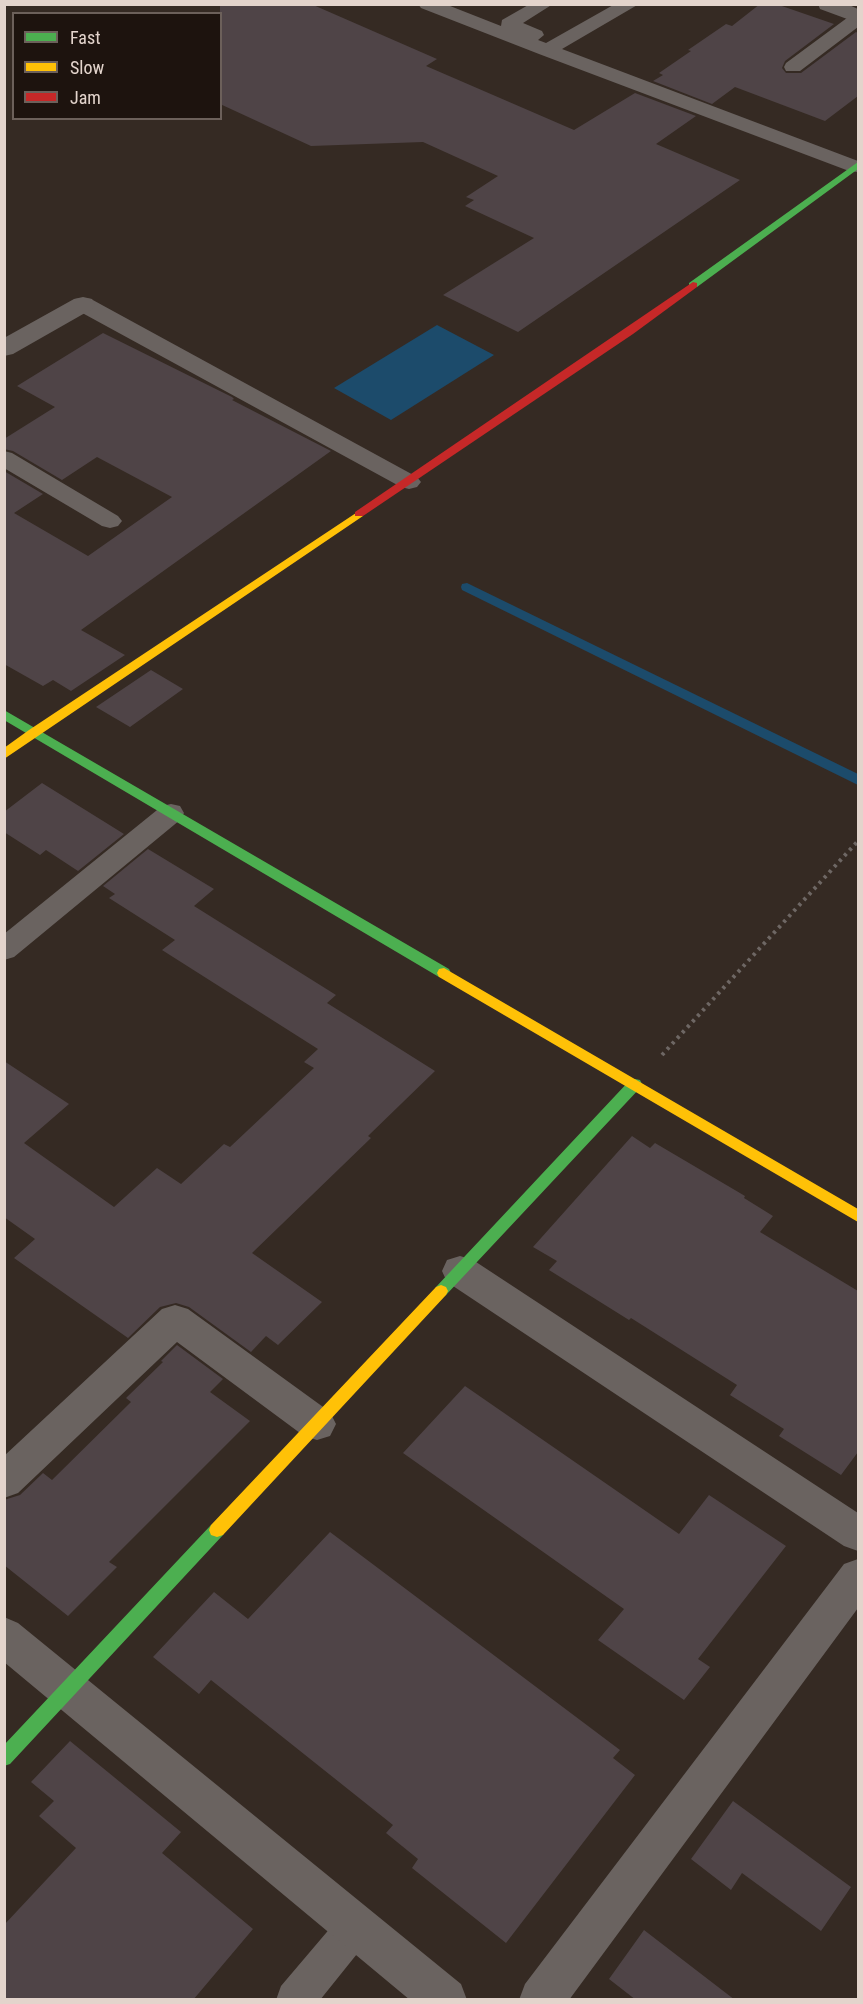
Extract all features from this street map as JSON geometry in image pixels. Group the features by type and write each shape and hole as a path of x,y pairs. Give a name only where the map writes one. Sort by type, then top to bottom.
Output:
{"street":[{"path":"828,4 858,18"},
{"path":"4,755 33,733 629,332 857,166"},
{"path":"4,349 83,304"},
{"path":"4,714 858,1216"},
{"path":"4,1758 635,1084"},
{"path":"460,1271 858,1534"},
{"path":"4,1481 175,1320 317,1424"},
{"path":"541,2000 858,1577"},
{"path":"4,1636 445,2000"}],"lane":[{"path":"427,4 551,47 857,166"},
{"path":"544,4 509,24 551,47"},
{"path":"551,47 630,4"},
{"path":"793,67 858,18"},
{"path":"83,304 409,482"},
{"path":"4,458 110,521"},
{"path":"4,950 171,813"},
{"path":"295,2000 356,1926"}],"path":[{"path":"635,1084 858,841"}],"water":[{"path":"437,325 494,355 391,420 334,388"}],"building":[{"path":"220,4 311,4 437,59 426,66 574,130 635,93 696,116 656,144 740,180 518,332 443,295 534,238 465,206 474,200 466,197 498,176 423,142 311,146 222,105 222,12 220,12"},
{"path":"760,4 776,4 834,24 785,61 782,68 786,73 801,73 856,32 858,33 858,96 825,121 735,87 712,104 653,81 663,75 659,73 691,51 688,50 726,24 732,26"},
{"path":"103,333 232,397 234,399 232,400 331,451 81,630 125,655 71,691 53,680 43,686 4,664 4,471 43,494 14,513 88,556 172,497 97,457 62,480 13,451 4,449 4,439 55,407 17,386"},
{"path":"151,670 183,689 130,727 96,707"},
{"path":"42,783 124,834 78,871 46,850 40,855 4,832 4,812"},
{"path":"148,849 214,889 194,906 336,995 327,1003 435,1071 368,1136 371,1138 252,1253 322,1302 278,1345 266,1336 251,1352 189,1307 176,1303 160,1307 128,1338 14,1258 35,1239 4,1217 4,1061 69,1104 24,1143 114,1207 157,1168 181,1184 224,1144 230,1147 314,1068 304,1062 318,1049 162,950 175,940 109,898 115,894 103,886"},
{"path":"632,1136 650,1148 655,1143 745,1196 744,1198 773,1216 760,1232 858,1291 858,1452 841,1475 779,1436 784,1429 730,1395 737,1385 631,1318 629,1320 549,1270 557,1261 533,1247"},
{"path":"177,1345 223,1379 210,1392 250,1421 109,1562 117,1567 68,1616 4,1565 4,1500 20,1495 43,1473 52,1480 131,1402 126,1398"},
{"path":"465,1386 679,1534 709,1495 786,1546 698,1659 710,1667 684,1700 598,1640 624,1609 403,1453"},
{"path":"330,1532 620,1750 613,1758 635,1775 506,1943 412,1868 418,1859 386,1833 393,1825 211,1680 199,1694 153,1657 214,1592 248,1619"},
{"path":"70,1741 181,1832 162,1853 253,1929 193,2000 4,2000 4,1925 76,1848 39,1816 54,1801 31,1782"},
{"path":"733,1801 851,1887 821,1931 742,1873 731,1890 691,1859"},
{"path":"644,1930 735,2000 636,2000 609,1979"}],"waterway":[{"path":"467,587 858,780"}],"traffic: fast":[{"path":"693,285 858,165"},
{"path":"4,714 444,973"},
{"path":"441,1291 635,1084"},
{"path":"4,1758 217,1530"}],"traffic: slow":[{"path":"4,755 33,733 359,514"},
{"path":"444,973 858,1216"},
{"path":"217,1530 441,1291"}],"traffic: jam":[{"path":"359,514 629,332 693,285"}]}
